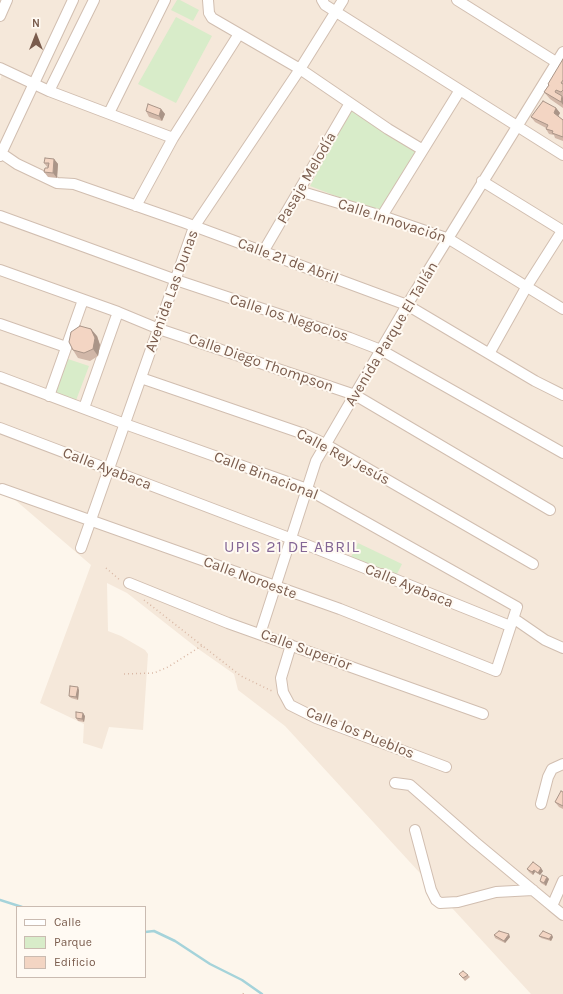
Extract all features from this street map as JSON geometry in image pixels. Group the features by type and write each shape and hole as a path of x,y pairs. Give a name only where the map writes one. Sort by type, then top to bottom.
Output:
{"street":[{"path":"0,16 7,0"},
{"path":"1,155 73,0"},
{"path":"49,91 94,0"},
{"path":"109,113 166,0"},
{"path":"208,0 209,13 212,18 300,70 423,150"},
{"name":"Avenida Las Dunas","path":"81,548 194,227 300,70 343,0"},
{"path":"457,0 556,62"},
{"path":"324,2 336,12 516,127 563,155"},
{"path":"136,206 173,138 239,34"},
{"name":"Avenida Parque El Tallán","path":"260,634 316,461 356,395 407,304 449,239 482,181 563,52"},
{"path":"0,68 49,91 173,138"},
{"path":"382,216 460,90"},
{"name":"Pasaje Melodía","path":"263,252 350,103"},
{"name":"Calle 21 de Abril","path":"1,155 57,183 74,184 407,304 490,352 535,381 563,395"},
{"path":"482,181 562,231 527,286 490,352"},
{"name":"Calle Innovación","path":"299,191 382,216 449,239 563,309"},
{"name":"Calle los Negocios","path":"0,216 176,280 350,338 381,350 563,453"},
{"name":"Calle Diego Thompson","path":"0,270 118,312 159,329 356,395 550,510"},
{"path":"49,396 83,300"},
{"path":"84,408 118,312"},
{"path":"0,324 66,347"},
{"name":"Calle Binacional","path":"0,377 124,424 306,489 517,607 513,623"},
{"name":"Calle Rey Jesús","path":"141,378 304,434 325,444 533,564"},
{"name":"Calle Ayabaca","path":"0,428 513,623"},
{"name":"Calle Noroeste","path":"2,489 340,610 496,671 513,623"},
{"name":"Calle Ayabaca","path":"382,574 513,623"},
{"name":"Calle Superior","path":"127,584 228,623 483,714"},
{"path":"513,623 563,648"},
{"path":"287,698 283,692 281,678 292,645"},
{"name":"Calle los Pueblos","path":"287,698 290,705 316,718 446,767"},
{"path":"541,804 548,777 552,769 563,764"},
{"path":"395,783 410,785 475,842 563,915"},
{"path":"416,830 431,890 436,900 440,903 458,902 496,892 533,890"},
{"path":"552,906 563,881"}],"path":[{"path":"106,568 127,584"},
{"path":"142,598 241,676 287,698"},
{"path":"124,674 154,673 168,667 203,645"}],"shaded area":[{"path":"0,0 563,0 563,994 531,994 285,726 238,690 234,674 197,648 127,593 107,583 108,631 121,636 145,650 148,654 143,730 109,727 102,749 83,743 84,724 40,703 91,565 0,487 0,80 2,74 0,73"}],"green space":[{"path":"177,0 180,0 199,10 193,21 171,10"},
{"path":"176,17 212,36 176,103 138,84"},
{"path":"351,109 419,151 385,215 310,186"},
{"path":"68,359 89,366 75,403 54,396"},
{"path":"358,543 402,564 394,580 350,559"}],"building":[{"path":"563,59 563,80 561,83 563,84 563,90 561,92 556,90 555,92 562,96 561,102 544,92"},
{"path":"543,101 556,108 554,113 563,120 563,137 552,133 553,131 546,129 548,125 531,117"},
{"path":"148,104 161,109 159,116 146,111"},
{"path":"45,158 54,159 53,173 44,172 45,168 48,168 49,163 44,163"},
{"path":"80,326 91,329 95,338 93,349 84,353 73,350 69,342 71,332"},
{"path":"70,686 78,687 76,697 69,696"},
{"path":"76,712 83,713 82,719 76,718"},
{"path":"561,791 563,792 563,806 555,802"},
{"path":"533,862 541,868 538,873 534,870 532,872 527,869"},
{"path":"542,875 547,877 544,883 540,881"},
{"path":"499,931 509,934 504,941 494,935"},
{"path":"543,931 552,935 549,939 539,936"},
{"path":"463,971 468,975 463,978 459,974"}],"waterway":[{"path":"0,900 19,906"},
{"path":"146,932 154,931 175,941 210,964 242,980 262,994"}],"district":[{"name":"UPIS 21 DE ABRIL","path":"292,547"}]}
